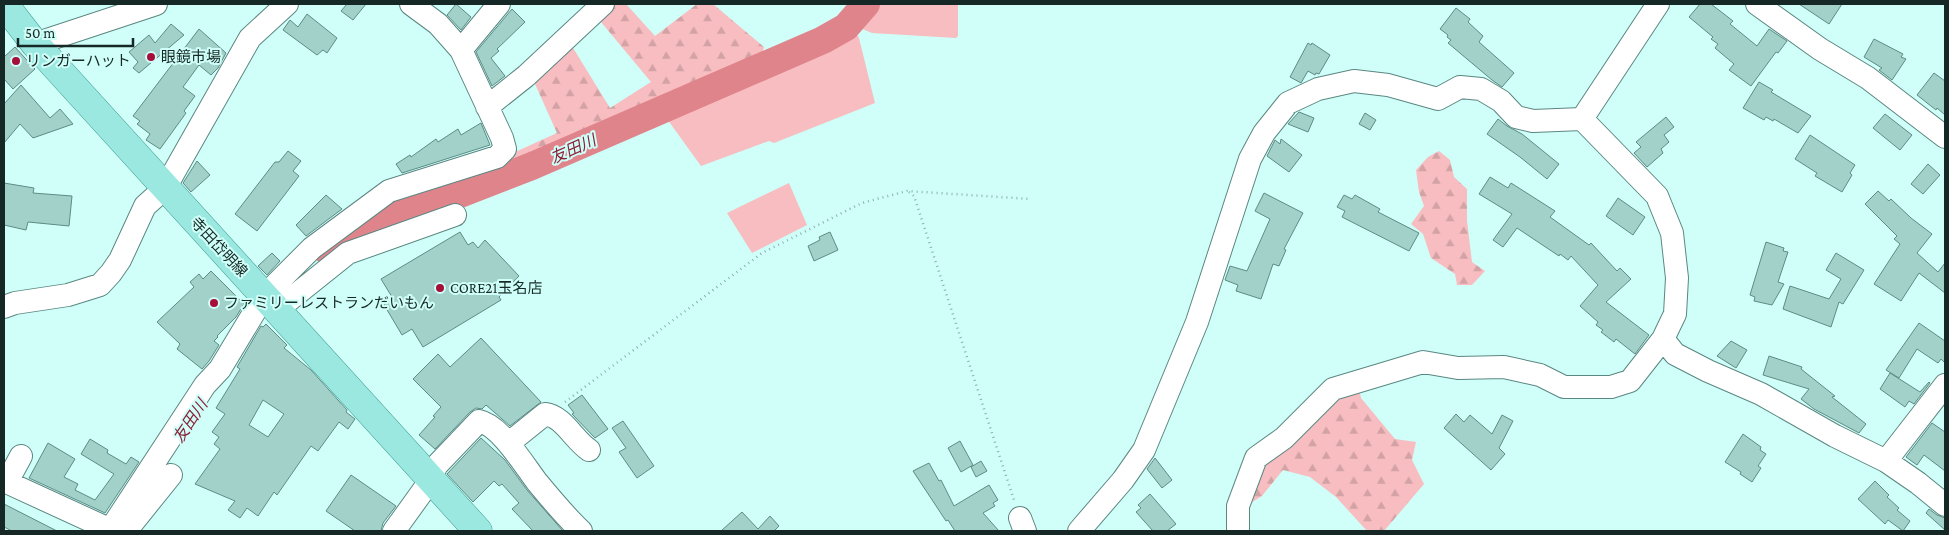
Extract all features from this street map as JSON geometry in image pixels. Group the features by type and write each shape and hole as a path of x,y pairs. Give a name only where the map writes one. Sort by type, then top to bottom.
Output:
{"main road":[{"name":"寺田岱明線","path":"4,4 35,44 478,531"}],"street":[{"path":"35,44 156,4"},
{"path":"4,307 15,303 68,295 100,285 120,260 145,206 165,188 250,38 287,4"},
{"path":"116,531 205,385 272,304 312,248 390,191 497,157 506,149 460,50 438,24 411,4"},
{"path":"460,50 499,4"},
{"path":"487,107 526,76 603,4"},
{"path":"1582,119 1658,4"},
{"path":"1757,4 1820,49 1868,78 1945,137"},
{"path":"1078,531 1124,480 1144,450 1197,322 1250,159 1264,133 1288,103 1318,89 1354,81 1388,85 1438,99 1460,87 1481,89 1501,101 1516,117 1533,121 1582,119 1657,196 1672,233 1677,278 1675,314 1663,339 1630,382 1611,387 1564,387 1540,375 1504,367 1458,368 1423,362 1333,389 1284,438 1256,458 1238,506 1238,531"},
{"path":"272,304 288,301 348,253 455,216"},
{"path":"1663,339 1675,354 1761,394 1835,436 1886,461 1945,505"},
{"path":"1886,461 1945,385"},
{"path":"508,443 544,414 557,419 581,445 589,450"},
{"path":"394,531 437,465 479,421 485,422 508,443 537,482 581,531"},
{"path":"20,456 5,482 116,531"},
{"path":"116,531 171,475"}],"path":[{"path":"907,191 914,196 1022,525"},
{"path":"550,415 762,253 862,203 907,191 1030,199"}],"green space":[{"path":"609,4 626,4 655,36 697,4 713,4 764,47 761,59 738,72 491,179 495,161 557,133 531,75 570,43 610,108 651,82 596,16"},
{"path":"873,4 958,4 958,36 956,38 872,33 855,26"},
{"path":"853,27 859,38 875,103 774,143 769,141 701,166 662,112 820,44"},
{"path":"1439,151 1450,160 1454,177 1467,189 1467,221 1472,262 1485,271 1472,285 1457,285 1455,274 1431,258 1423,234 1411,224 1424,206 1419,192 1416,170 1428,157"},
{"path":"789,183 807,225 752,253 727,213"},
{"path":"1359,389 1361,398 1395,439 1416,442 1412,460 1424,484 1384,531 1367,531 1336,497 1310,477 1283,470 1262,496 1246,506 1259,460 1335,391"}],"building":[{"path":"347,4 366,4 353,20 341,11"},
{"path":"456,4 471,17 461,30 447,15"},
{"path":"1700,4 1711,4 1733,21 1730,24 1757,46 1769,29 1787,41 1778,53 1776,52 1751,86 1729,70 1734,64 1715,48 1718,44 1711,39 1713,37 1689,17"},
{"path":"1799,4 1842,4 1829,24"},
{"path":"1456,8 1470,19 1468,22 1483,36 1479,42 1514,73 1502,87 1448,43 1451,40 1440,29"},
{"path":"512,9 525,22 497,49 499,51 491,58 505,76 492,86 476,52"},
{"path":"307,14 337,38 327,53 323,50 317,55 283,30 290,20 298,27"},
{"path":"171,24 184,35 139,73 133,68 138,62 129,52 149,35 155,43"},
{"path":"199,29 226,53 218,68 211,75 199,65 183,87 195,96 184,111 186,113 160,149 146,140 150,134 137,124 140,121 133,116"},
{"path":"1874,39 1903,54 1901,57 1906,59 1892,80 1879,70 1882,68 1864,57"},
{"path":"1308,43 1311,45 1312,43 1330,55 1319,74 1316,73 1315,75 1308,71 1301,83 1290,77"},
{"name":"リンガーハット","path":"15,47 35,69 13,89 4,79 4,57"},
{"path":"1934,73 1945,81 1945,115 1917,95"},
{"path":"1759,82 1773,90 1771,92 1811,116 1798,133 1774,119 1773,121 1766,117 1764,120 1743,108"},
{"path":"21,85 50,118 60,109 73,124 33,138 20,124 4,143 4,104"},
{"path":"1299,112 1314,118 1308,132 1288,124"},
{"path":"1365,113 1376,120 1370,130 1359,124"},
{"path":"1885,114 1912,135 1900,150 1873,128"},
{"path":"1666,117 1674,127 1664,135 1669,142 1661,149 1663,153 1647,167 1634,153 1641,147 1636,142"},
{"path":"1498,119 1522,134 1559,164 1547,179 1487,134"},
{"path":"481,123 490,145 402,173 396,164 410,155 411,157 436,139 438,142 458,129 461,135"},
{"path":"1810,135 1855,165 1850,173 1852,175 1842,192 1815,176 1817,173 1795,159"},
{"path":"1281,139 1302,155 1289,172 1267,156 1275,140 1280,144"},
{"path":"288,151 301,161 293,171 299,176 257,231 235,214 275,162 279,162"},
{"path":"197,161 210,175 191,192 183,183"},
{"path":"1928,164 1940,175 1923,194 1911,184"},
{"path":"1490,177 1508,188 1511,183 1555,211 1550,217 1589,245 1591,243 1617,271 1620,268 1631,279 1606,302 1649,335 1635,354 1616,339 1614,342 1601,332 1603,330 1596,325 1598,322 1580,306 1598,285 1571,256 1568,260 1560,254 1559,256 1517,228 1503,247 1493,240 1512,214 1479,194"},
{"path":"4,183 34,188 33,193 72,196 69,226 28,222 26,230 4,225"},
{"path":"1878,191 1889,201 1891,199 1932,234 1917,253 1938,272 1945,263 1945,293 1919,273 1901,301 1874,284 1900,244 1894,239 1897,236 1865,204"},
{"path":"1264,193 1303,213 1284,249 1286,250 1279,266 1273,264 1261,299 1236,291 1238,285 1225,280 1230,266 1247,271 1270,219 1255,211"},
{"path":"326,195 342,209 306,236 296,225"},
{"path":"1344,195 1352,199 1355,195 1380,209 1378,212 1419,233 1409,251 1342,217 1345,211 1337,207"},
{"path":"1618,198 1645,217 1633,235 1606,216"},
{"name":"CORE21玉名店","path":"460,232 468,245 473,242 478,248 485,240 519,276 499,297 501,300 423,347 412,329 402,335 383,303 392,297 381,279"},
{"path":"830,232 838,250 814,261 808,246 820,240 819,237"},
{"path":"1766,242 1784,248 1783,251 1788,252 1778,282 1784,284 1772,305 1754,301 1755,297 1750,295"},
{"path":"272,253 280,261 267,275 258,266"},
{"path":"1836,253 1864,270 1843,304 1839,302 1831,327 1783,309 1790,286 1829,299 1841,279 1826,270"},
{"path":"211,271 244,304 236,317 217,336 214,341 219,345 202,369 177,349 180,344 157,322 194,287 190,282 199,274 203,279"},
{"path":"1919,323 1945,341 1945,363 1941,359 1938,363 1917,349 1899,378 1886,370"},
{"path":"266,324 287,345 284,348 311,370 347,410 346,412 355,419 348,429 339,422 318,451 311,446 277,495 274,492 258,516 247,508 240,518 228,510 235,501 195,484 220,449 214,444 219,437 212,432 225,414 216,408 240,369 237,367 261,326 263,327","holes":["263,400 284,414 268,437 249,425"]},
{"path":"481,338 541,402 510,426 486,405 482,409 476,408 435,449 419,435 441,407 413,379 438,354 450,367"},
{"path":"1731,341 1747,350 1736,368 1717,356"},
{"path":"1769,356 1802,367 1801,369 1835,396 1832,397 1866,424 1859,433 1814,409 1801,399 1809,389 1763,375"},
{"path":"1890,373 1920,392 1930,383 1914,404 1909,401 1905,407 1880,389"},
{"path":"582,395 608,429 595,438 572,414 574,413 568,405"},
{"path":"1456,414 1464,422 1470,415 1492,434 1502,415 1513,421 1499,448 1505,454 1491,470 1444,428"},
{"path":"623,421 654,466 637,478 619,452 626,448 612,428"},
{"path":"1932,423 1945,432 1945,471 1924,455 1917,465 1906,457"},
{"path":"1743,434 1761,447 1760,450 1766,454 1758,466 1761,468 1752,482 1725,462"},
{"path":"481,438 505,460 527,490 563,531 533,531 512,509 519,503 502,484 499,486 494,481 473,502 447,474"},
{"path":"90,439 108,450 107,453 126,464 131,457 139,462 105,513 29,478 48,443 75,459 64,477 78,484 75,490 95,500 114,474 81,454"},
{"path":"960,441 973,465 961,472 948,448"},
{"path":"1155,458 1172,480 1162,488 1147,469"},
{"path":"981,461 987,471 976,477 971,467"},
{"path":"929,463 939,481 941,480 954,506 989,485 998,500 993,503 995,506 983,513 999,531 955,531 948,520 946,521 913,471"},
{"path":"351,475 396,506 383,523 381,531 355,531 326,511"},
{"path":"1875,481 1889,495 1887,497 1899,508 1897,510 1910,521 1903,531 1888,520 1885,524 1858,499"},
{"path":"1150,494 1176,524 1167,531 1153,531 1136,512 1141,508 1138,505"},
{"path":"4,504 57,531 12,531 4,527"},
{"path":"1929,509 1945,518 1945,530 1926,513"},
{"path":"742,512 758,529 770,516 779,526 774,531 721,531"}],"waterway":[{"name":"友田川","path":"326,250 342,235 398,212 460,194 532,166 823,40 846,27 866,4"}],"place":[{"name":"眼鏡市場","path":"151,57"},
{"name":"リンガーハット","path":"16,61"},
{"name":"CORE21玉名店","path":"440,288"},
{"name":"ファミリーレストランだいもん","path":"214,303"}]}
